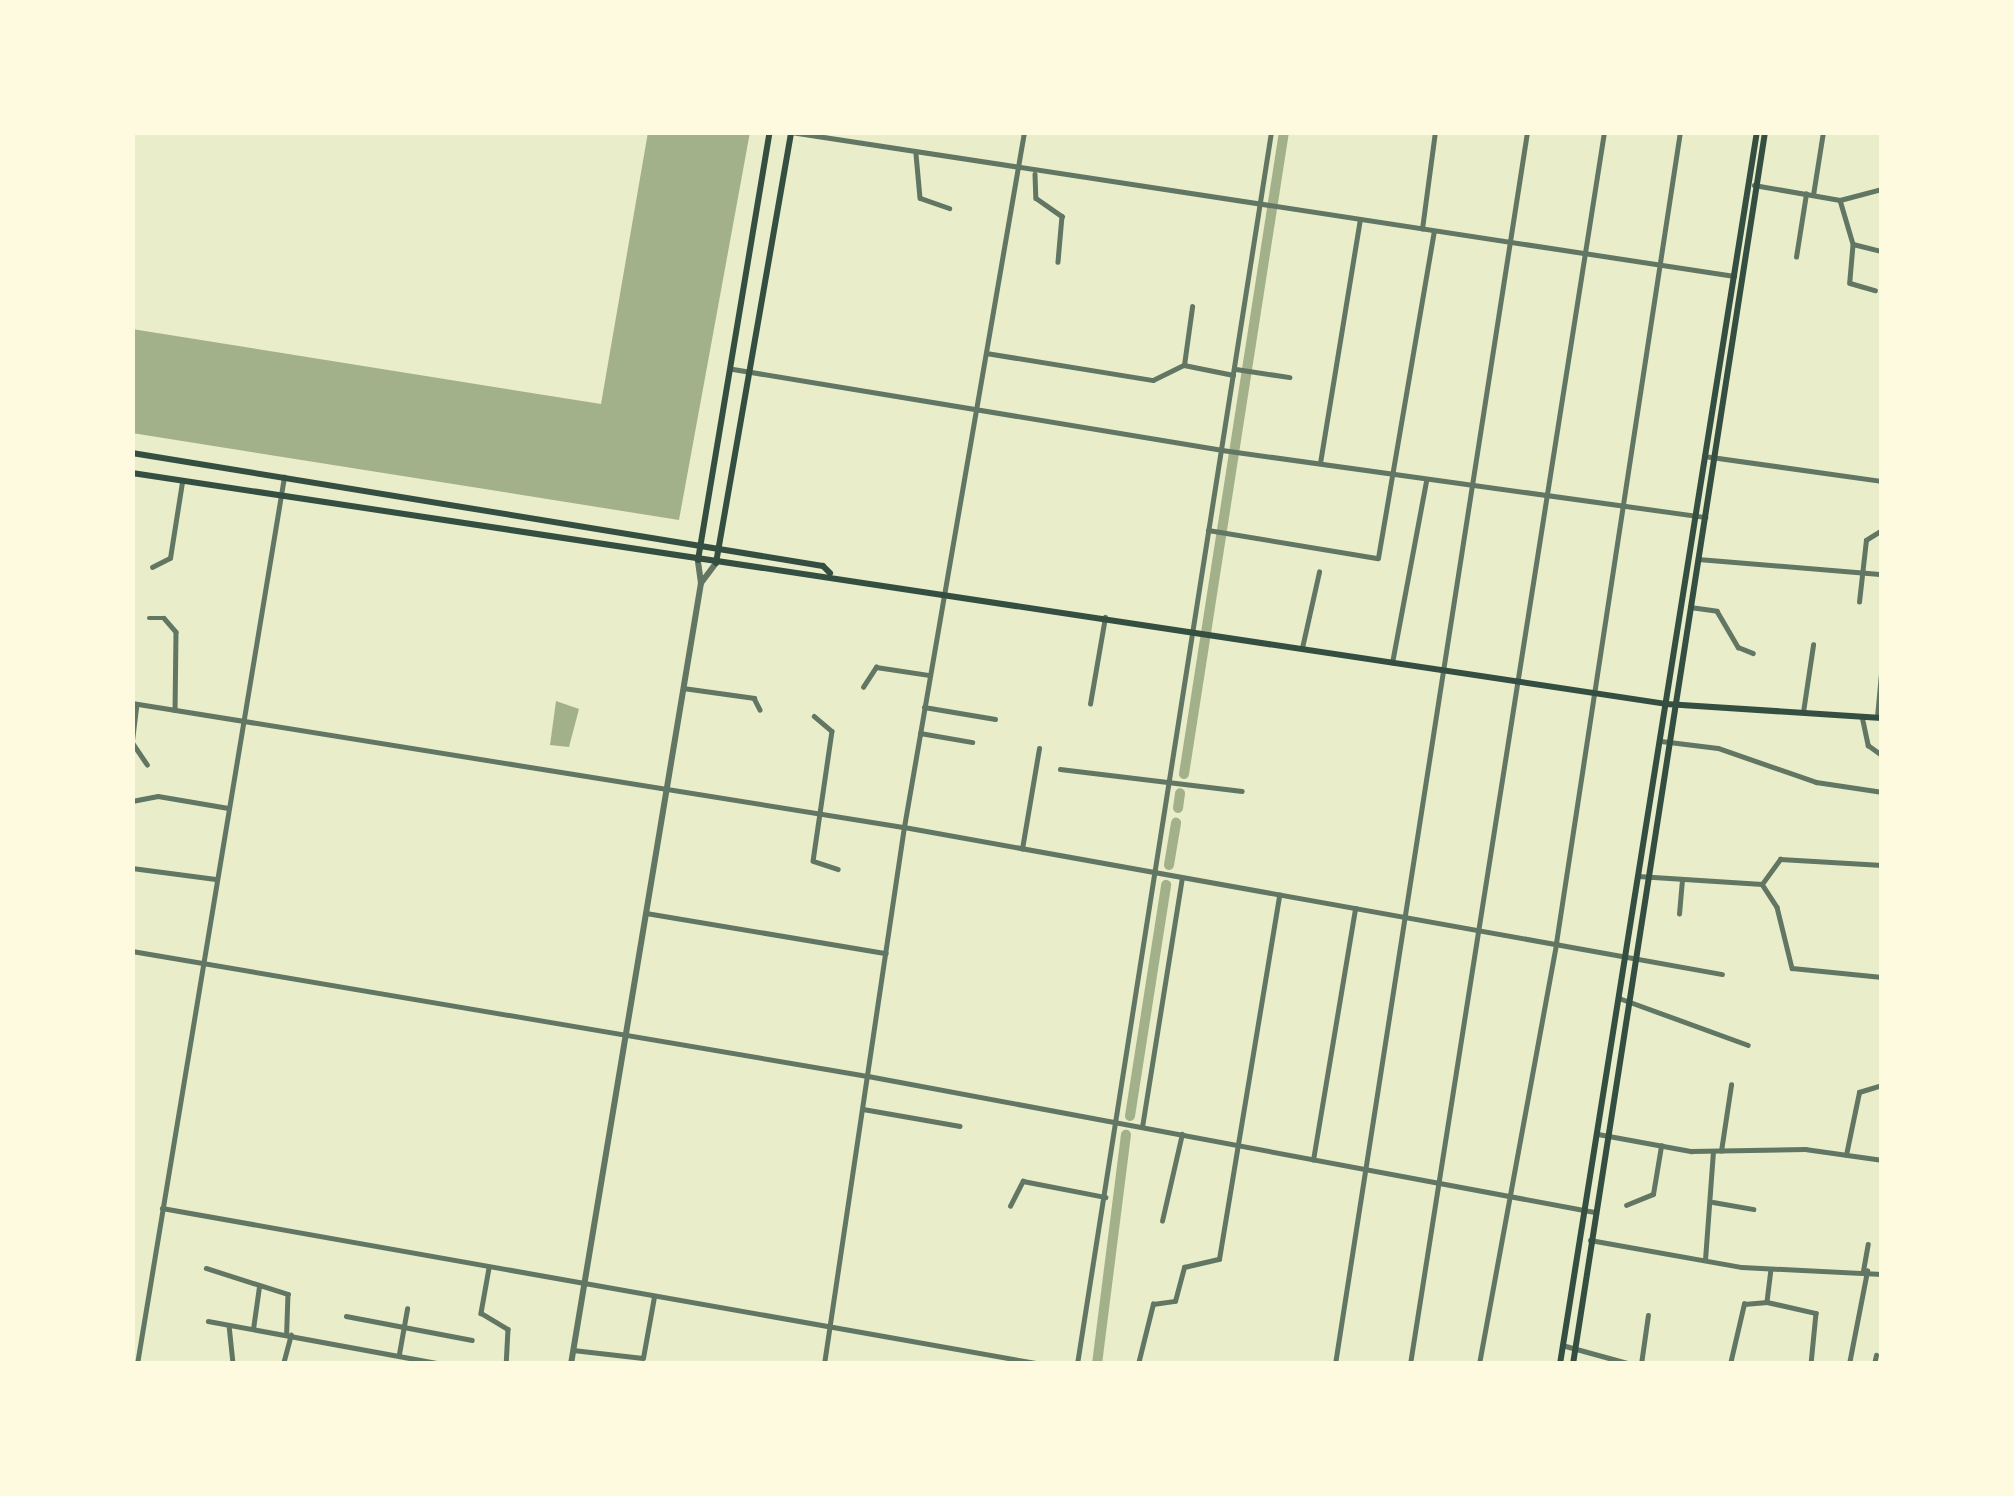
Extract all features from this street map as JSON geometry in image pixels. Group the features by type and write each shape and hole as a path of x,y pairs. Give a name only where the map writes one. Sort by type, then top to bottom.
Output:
{"main road":[{"path":"698,561 770,132"},
{"path":"716,563 791,132"},
{"path":"1573,1364 1602,1134 1623,999 1649,877 1670,705 1700,516 1714,458 1761,132"},
{"path":"1670,705 1698,559 1704,456 1738,277"},
{"path":"132,453 718,548 830,573"},
{"path":"132,473 698,561 943,590 1670,705 1880,717"},
{"path":"1631,957 1638,876 1665,742"},
{"path":"1559,1364 1602,1134"}],"street":[{"path":"791,132 1017,172 1738,277"},
{"path":"824,1364 904,827 1024,132"},
{"path":"1078,1364 1191,632 1208,530 1229,451 1266,206 1271,132"},
{"path":"1422,229 1435,132"},
{"path":"1335,1364 1527,132"},
{"path":"1410,1364 1604,132"},
{"path":"1480,1364 1556,943 1680,132"},
{"path":"1796,257 1823,132"},
{"path":"916,154 920,198 949,208"},
{"path":"1035,174 1036,198 1062,216 1058,262"},
{"path":"1752,185 1840,200 1882,188"},
{"path":"1840,200 1853,244 1847,270 1856,289 1875,290"},
{"path":"1320,465 1360,220"},
{"path":"1208,530 1376,560 1435,230"},
{"path":"1853,244 1882,251"},
{"path":"1184,365 1192,307"},
{"path":"986,353 1153,380 1184,365 1289,377"},
{"path":"733,369 1471,488 1700,516"},
{"path":"1704,456 1882,481"},
{"path":"136,1364 284,477"},
{"path":"1393,663 1426,481"},
{"path":"152,567 170,558 182,482"},
{"path":"1859,602 1866,540 1882,530"},
{"path":"1698,559 1882,574"},
{"path":"571,1364 701,583 698,561"},
{"path":"701,583 716,563"},
{"path":"1302,649 1319,572"},
{"path":"1690,607 1717,611 1738,646 1754,652"},
{"path":"1090,704 1105,616"},
{"path":"149,618 164,618 176,632 176,710"},
{"path":"1803,712 1814,645"},
{"path":"1880,717 1882,663"},
{"path":"863,687 876,667 929,676"},
{"path":"683,688 754,698 760,710"},
{"path":"147,764 132,742 134,704 904,827 1722,974"},
{"path":"924,707 995,719"},
{"path":"814,716 832,731 813,861 838,869"},
{"path":"1862,716 1868,746 1882,755"},
{"path":"920,734 973,742"},
{"path":"1665,742 1882,792"},
{"path":"1022,849 1039,748"},
{"path":"1060,769 1242,791"},
{"path":"132,801 158,796 227,808"},
{"path":"1762,884 1780,859 1882,865"},
{"path":"132,868 215,879"},
{"path":"1638,876 1762,884"},
{"path":"1142,1127 1182,878"},
{"path":"1679,914 1682,882"},
{"path":"1762,884 1777,907 1792,968 1882,977"},
{"path":"1138,1364 1153,1304 1174,1301 1184,1268 1219,1259 1279,895"},
{"path":"1313,1160 1355,908"},
{"path":"646,914 886,953"},
{"path":"132,952 868,1076 1594,1212"},
{"path":"1623,999 1748,1045"},
{"path":"1706,1260 1717,1152 1731,1085"},
{"path":"1846,1155 1859,1092 1882,1085"},
{"path":"863,1109 960,1126"},
{"path":"1162,1221 1182,1134"},
{"path":"1602,1134 1717,1152 1882,1160"},
{"path":"1626,1205 1653,1194 1661,1146"},
{"path":"1010,1206 1023,1181 1105,1197"},
{"path":"1713,1202 1753,1209"},
{"path":"162,1208 1041,1364"},
{"path":"1590,1240 1771,1269 1882,1274"},
{"path":"1849,1364 1868,1244"},
{"path":"489,1267 481,1313 508,1329 506,1364"},
{"path":"206,1268 292,1297 283,1364"},
{"path":"1767,1302 1771,1269"},
{"path":"253,1329 260,1285"},
{"path":"573,1350 643,1358 654,1297"},
{"path":"1730,1364 1744,1304 1767,1302 1816,1313 1811,1364"},
{"path":"399,1354 407,1309"},
{"path":"1641,1364 1648,1315"},
{"path":"346,1316 472,1340"},
{"path":"208,1322 443,1364"},
{"path":"229,1325 233,1364"},
{"path":"1562,1345 1631,1364"},
{"path":"1874,1364 1876,1355"}],"shaded area":[{"path":"648,132 750,132 679,520 132,433 132,329 601,404"},
{"path":"556,701 579,709 569,747 550,745"}],"waterway":[{"path":"1184,774 1284,132"},
{"path":"1178,808 1180,793"},
{"path":"1169,865 1176,823"},
{"path":"1130,1116 1166,885"},
{"path":"1097,1364 1126,1135"}]}
